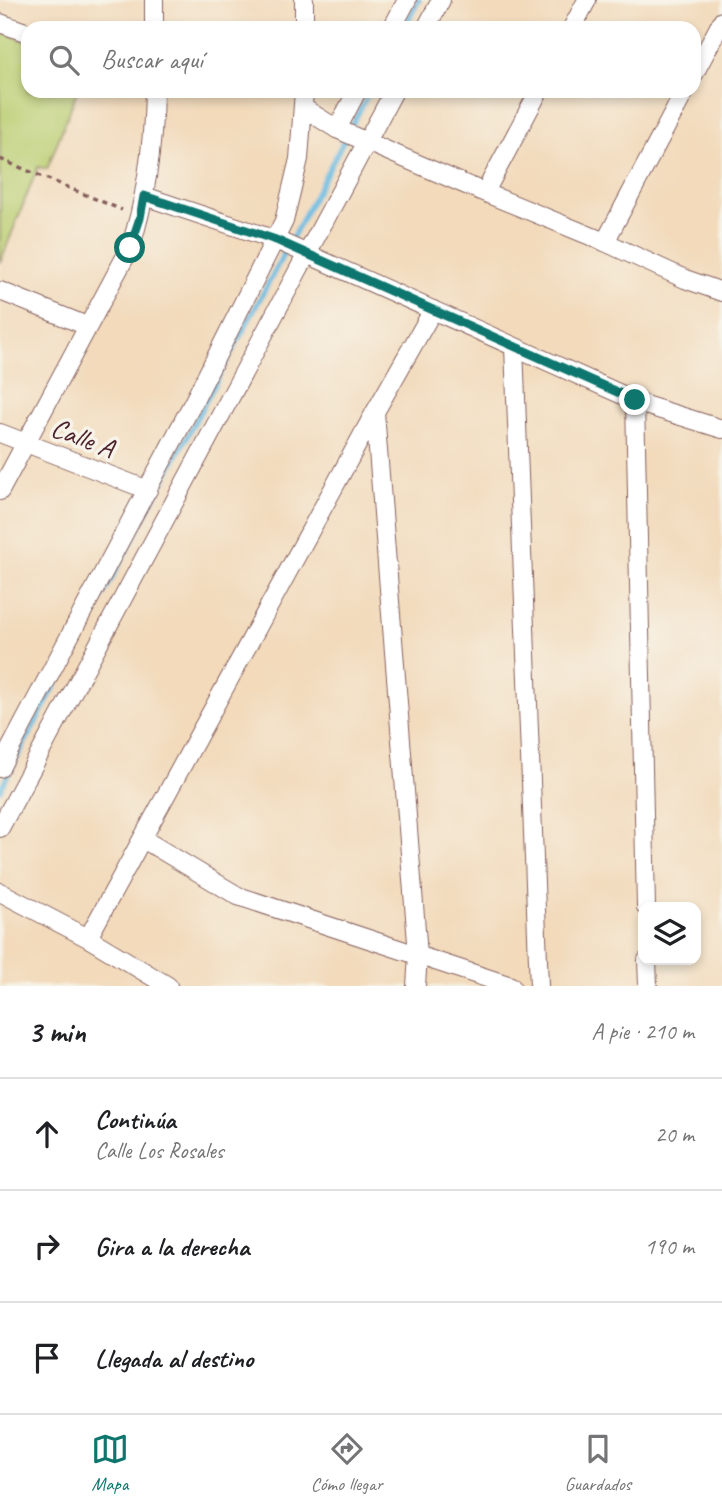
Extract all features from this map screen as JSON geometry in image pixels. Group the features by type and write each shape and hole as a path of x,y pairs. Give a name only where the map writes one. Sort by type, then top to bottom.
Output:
{"street":[{"path":"154,0 154,21"},
{"path":"304,0 304,21"},
{"path":"396,21 407,0"},
{"path":"430,21 440,0"},
{"path":"576,21 587,0"},
{"path":"701,61 722,21"},
{"path":"0,23 21,30"},
{"path":"0,491 130,248 144,196 153,135 154,98"},
{"path":"11,765 289,247 291,198 299,159 304,98"},
{"path":"337,129 353,98"},
{"path":"0,828 11,765 148,490 289,247 389,98"},
{"path":"485,192 535,98"},
{"path":"605,242 681,98"},
{"path":"304,109 337,129 605,242 685,279 722,292"},
{"path":"144,196 289,247 635,400 722,429"},
{"path":"0,291 87,327"},
{"path":"88,937 374,412 433,310"},
{"path":"514,347 539,986"},
{"path":"635,400 646,902"},
{"path":"374,412 418,955 416,986"},
{"name":"Calle A","path":"0,433 148,490"},
{"path":"143,839 238,896 511,986"},
{"path":"0,892 88,937 168,986"},
{"path":"647,965 648,986"}],"path":[{"path":"0,159 140,218"}],"green space":[{"path":"0,31 21,39 21,98 74,98 47,169 38,167 0,263"}],"waterway":[{"path":"408,21 419,0"},
{"path":"0,790 366,98"}],"route":[{"path":"130,248 144,196 276,240 635,400"}]}
